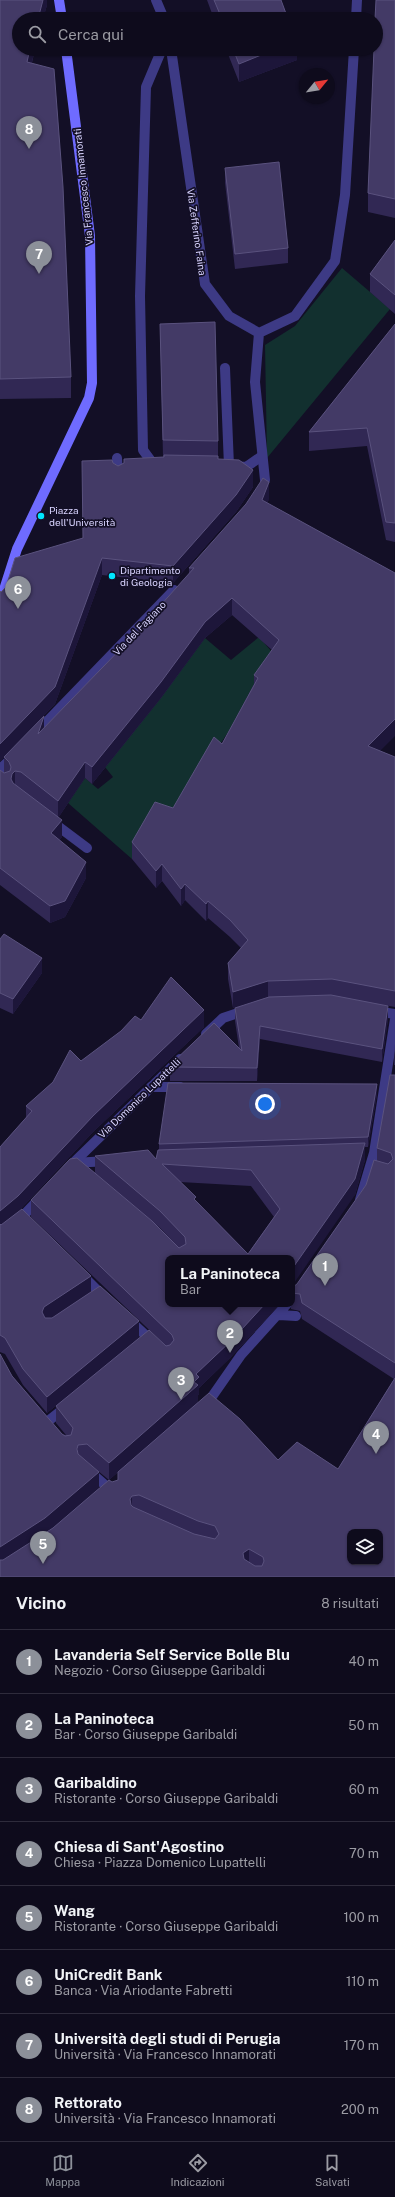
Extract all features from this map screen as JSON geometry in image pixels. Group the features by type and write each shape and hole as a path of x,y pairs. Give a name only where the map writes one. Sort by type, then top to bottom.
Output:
{"street":[{"path":"59,0 61,12"},
{"path":"156,0 161,12"},
{"path":"356,12 357,0"},
{"name":"Via Francesco Innamorati","path":"0,602 9,569 20,542 89,398 92,383 90,236 67,56"},
{"path":"159,56 146,86 140,320 143,450 154,465 166,466"},
{"name":"Via Zefferino Faina","path":"172,56 204,284 229,316 258,333"},
{"path":"263,483 255,382 258,333 295,316 335,262 345,195 354,56"},
{"path":"225,368 226,466 246,467 262,456"},
{"path":"117,458 118,476"},
{"name":"Via del Fagiano","path":"0,769 179,586"},
{"path":"42,815 87,848"},
{"path":"200,1039 223,1018 261,1006"},
{"path":"364,1008 395,1014"},
{"path":"353,1210 361,1198 369,1169 380,1088 395,1019"},
{"name":"Via Domenico Lupattelli","path":"63,1174 189,1050"},
{"path":"151,1087 190,1087"},
{"path":"73,1163 120,1161"},
{"path":"73,1163 84,1172"},
{"path":"369,1169 381,1172"},
{"path":"0,1235 25,1220 48,1190"},
{"path":"74,1266 98,1296 112,1304"},
{"path":"197,1411 213,1403 241,1356 256,1336 279,1315 285,1307"},
{"path":"122,1314 146,1340 163,1352"},
{"path":"279,1315 296,1316"},
{"path":"47,1422 74,1400"},
{"path":"83,1466 109,1489"}],"green space":[{"path":"342,268 390,309 267,458 265,345 295,326"},
{"path":"259,637 278,659 214,753 180,812 155,819 132,859 68,803 85,778 98,789 113,777 105,767 159,700 205,638 231,660"}],"building":[{"path":"0,0 43,0 40,12 12,12 12,56 28,56 27,62 54,69 63,187 71,377 0,379"},
{"path":"214,0 281,0 285,12 219,12"},
{"path":"376,0 395,0 395,199 368,193 374,56 383,56 383,12 375,12"},
{"path":"236,56 259,56 239,64"},
{"path":"279,162 288,248 235,254 225,168"},
{"path":"395,240 395,295 370,274"},
{"path":"215,322 218,441 163,440 160,324"},
{"path":"395,324 395,523 386,522 367,428 309,432"},
{"path":"164,455 218,456 218,459 239,460 253,470 236,495 173,566 102,558 55,687 0,744 0,591 1,592 6,587 15,558 83,538 82,461 112,460 113,463 118,466 124,463 124,459 164,457"},
{"path":"263,478 269,482 262,500 395,573 395,719 368,746 395,757 395,991 332,979 268,981 233,992 228,963 248,940 230,920 208,901 206,904 185,884 181,889 162,864 156,871 132,842 155,802 173,808 214,737 222,744 258,678 254,675 279,640 232,598 205,622 161,682 92,767 85,762 58,801 21,772 15,771 12,774 11,779 13,783 62,820 51,833 86,862 65,901 50,906 0,868 0,770 4,773 10,771 11,767 9,762 4,757 44,716 38,734 133,636 194,568 189,568 246,504"},
{"path":"4,934 42,958 13,999 0,993 0,939"},
{"path":"171,977 204,1010 93,1116 18,1196 0,1211 0,1147 32,1111 26,1106 53,1082 70,1050 81,1061 121,1031 135,1016 141,1020"},
{"path":"331,995 388,1006 382,1049 260,1026 257,1068 170,1067 171,1064 214,1023 242,1051 235,1008 269,997"},
{"path":"390,1075 395,1075 395,1363 302,1303 300,1294 295,1293 295,1286 366,1185 374,1160 388,1164 393,1159 391,1153 377,1148"},
{"path":"168,1083 377,1084 368,1137 159,1144"},
{"path":"365,1143 355,1179 295,1265 295,1255 165,1255 165,1307 262,1307 231,1341 196,1374 199,1377 194,1382 198,1385 109,1463 87,1444 78,1445 78,1454 99,1472 45,1518 0,1547 0,1354 12,1376 65,1436 71,1435 73,1428 56,1406 149,1330 166,1346 170,1345 174,1340 172,1335 31,1200 70,1159 77,1158 152,1221 179,1248 186,1244 185,1237 160,1211 95,1156 148,1150 156,1159 158,1150","holes":["162,1164 251,1170 280,1209 248,1254 194,1199 196,1197"]},
{"path":"22,1209 91,1276 44,1307 42,1312 45,1318 52,1318 100,1286 139,1321 47,1397 23,1369 5,1338 0,1335 0,1224 1,1225"},
{"path":"395,1378 395,1577 0,1577 0,1560 3,1560 53,1528 109,1480 112,1482 118,1480 118,1472 209,1393 240,1419 278,1460 297,1442 338,1469","holes":["139,1495 198,1521 215,1526 219,1534 215,1539 194,1534 133,1507 130,1499 132,1496","249,1549 263,1557 264,1561 262,1566 255,1566 244,1559 243,1553"]}],"place":[{"name":"Rettorato","path":"29,149"},
{"name":"Università degli studi di Perugia","path":"39,274"},
{"name":"Piazza dell'Università","path":"41,516"},
{"name":"Dipartimento di Geologia","path":"112,576"},
{"name":"UniCredit Bank","path":"18,609"},
{"name":"Lavanderia Self Service Bolle Blu","path":"325,1286"},
{"name":"La Paninoteca","path":"230,1353"},
{"name":"Garibaldino","path":"181,1400"},
{"name":"Chiesa di Sant'Agostino","path":"376,1454"},
{"name":"Wang","path":"43,1564"}]}
